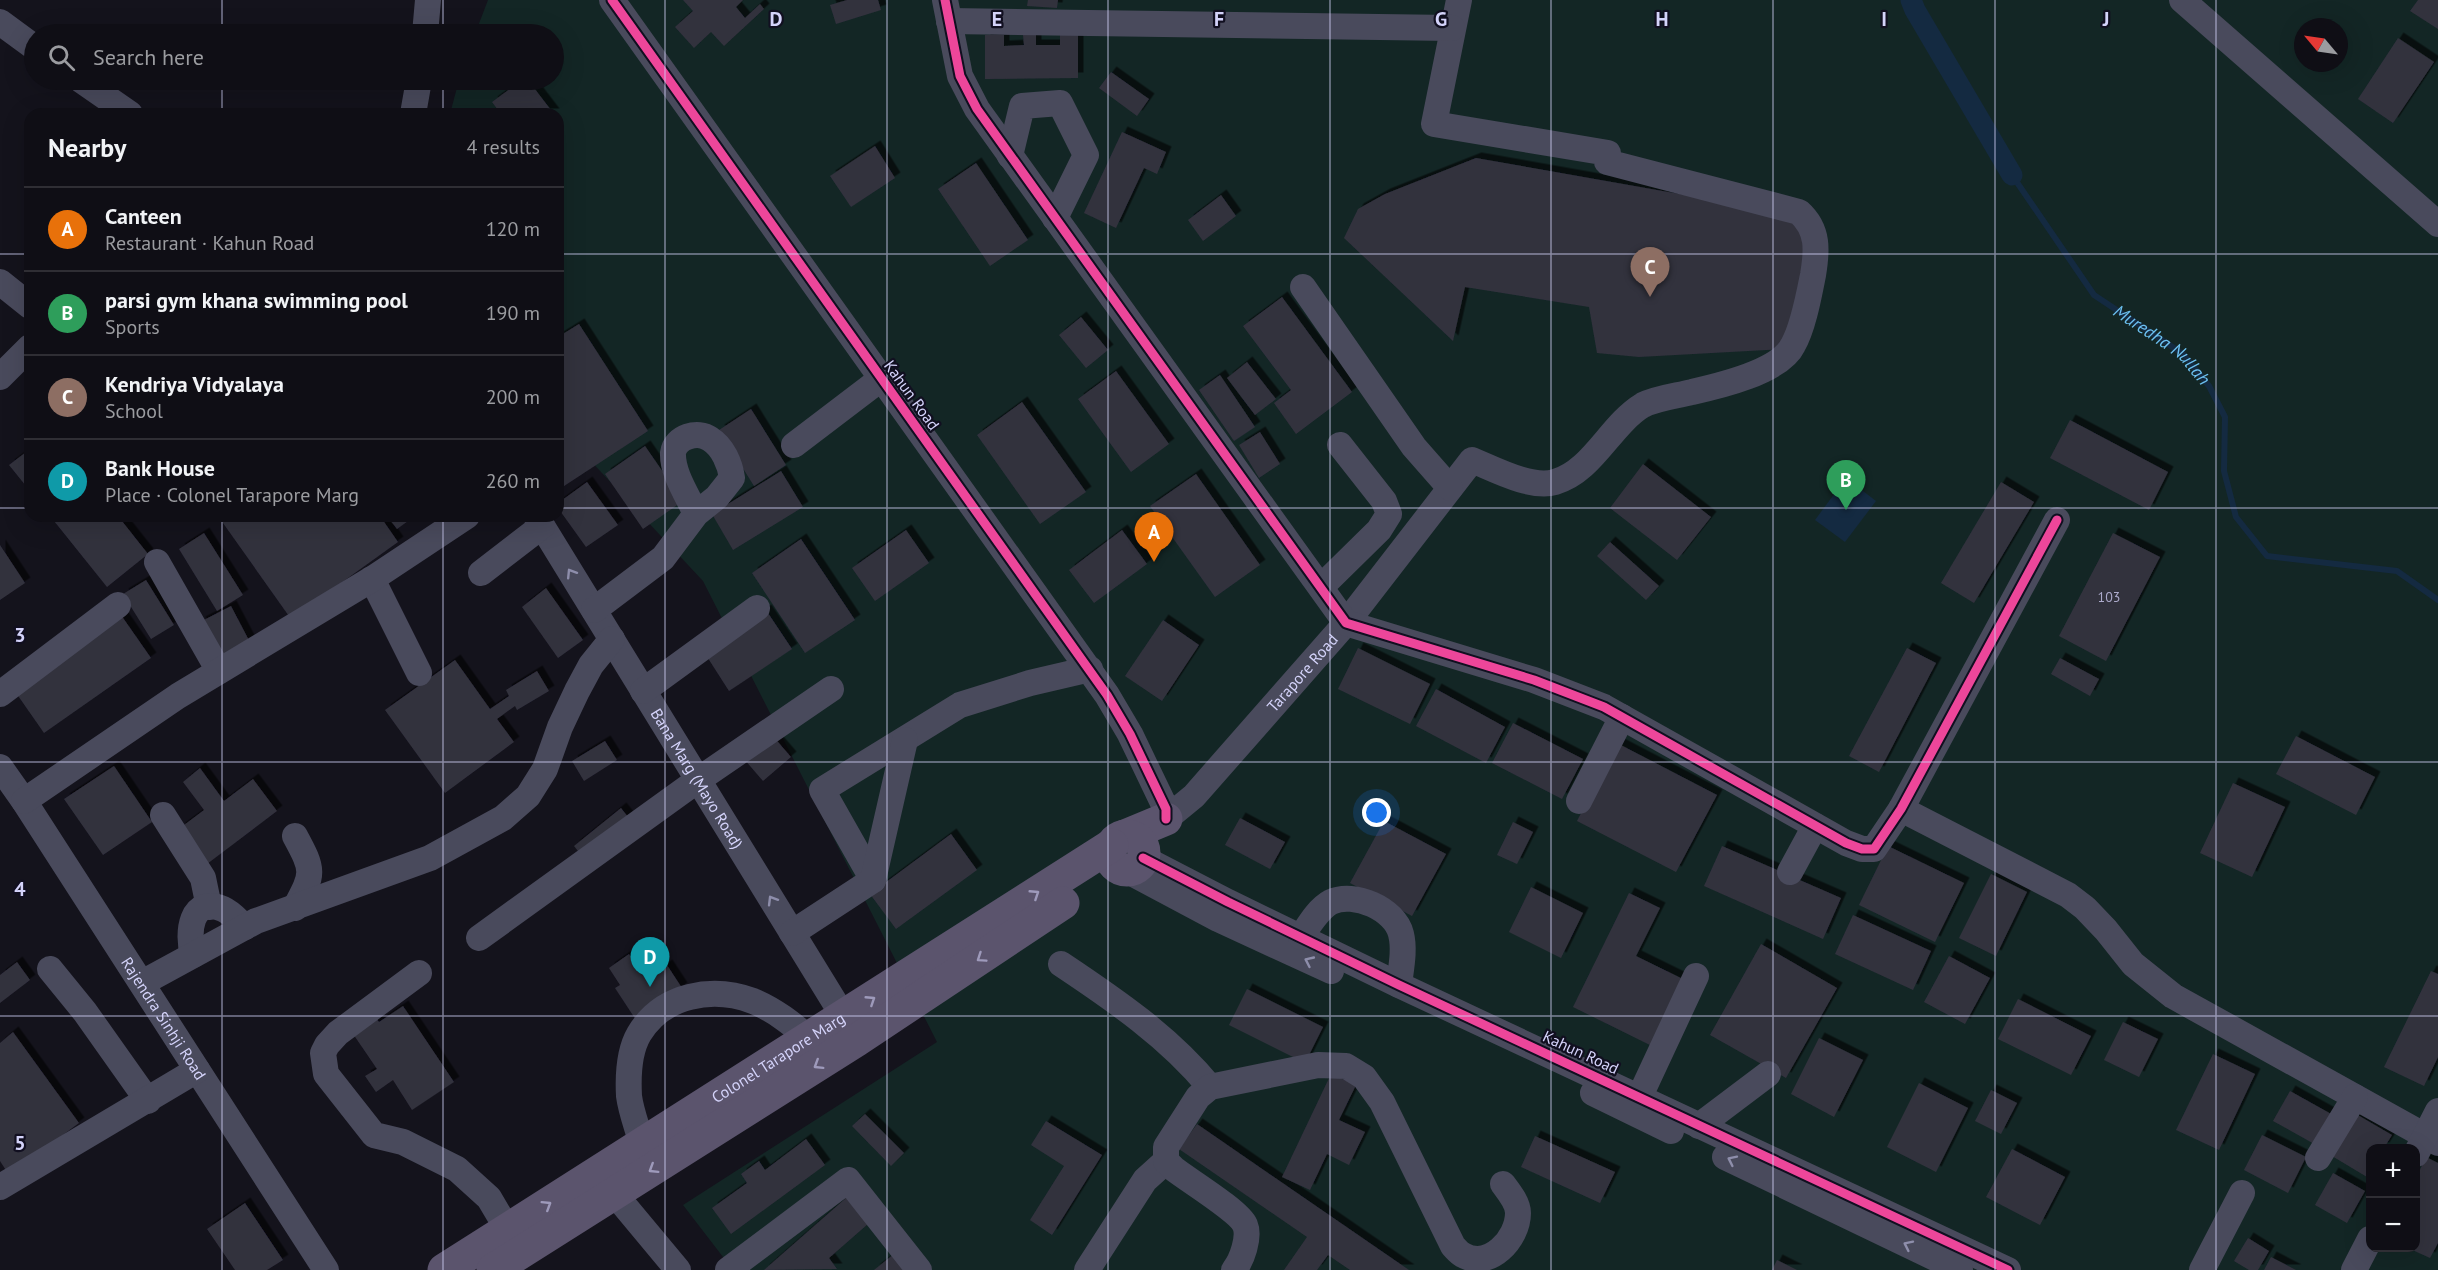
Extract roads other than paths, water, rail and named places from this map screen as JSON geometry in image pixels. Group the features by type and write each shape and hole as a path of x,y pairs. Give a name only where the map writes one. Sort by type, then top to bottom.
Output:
{"main road":[{"path":"1128,855 1166,819"},
{"name":"Colonel Tarapore Marg","path":"493,1270 606,1183 1128,855"},
{"name":"Colonel Tarapore Marg","path":"444,1270 508,1230 606,1183 642,1145 810,1039 851,1028"}],"street":[{"path":"426,24 428,0"},
{"name":"Kahun Road","path":"612,0 1090,669 1130,734 1166,809 1166,819"},
{"path":"1459,0 1452,28 947,10 960,76 966,92 1346,623 1534,680 1604,707 1815,826 1862,849 1874,849 1901,809 2057,520"},
{"path":"2188,2 2438,224"},
{"path":"0,22 24,40"},
{"name":"Tarapore Road","path":"1166,819 1194,796 1346,623 1472,460 1506,475 1539,484 1554,483 1573,474 1600,448 1626,416 1646,404 1752,375 1782,358 1793,346 1811,283 1817,250 1814,232 1807,219 1799,212 1607,162 1608,153 1434,124 1452,28"},
{"path":"95,90 121,108"},
{"path":"414,108 417,90"},
{"path":"1010,156 1022,106 1060,103 1086,155 1055,218"},
{"path":"0,282 24,301"},
{"path":"1303,287 1414,447 1450,488"},
{"path":"0,377 24,353"},
{"path":"794,445 882,378"},
{"path":"1321,587 1379,530 1389,514 1384,501 1340,445"},
{"path":"594,610 663,558 696,514"},
{"path":"24,801 178,696 372,579 458,522"},
{"path":"481,573 538,522"},
{"name":"Bana Marg (Mayo Road)","path":"540,522 851,1028"},
{"path":"157,562 219,671"},
{"path":"372,579 419,673"},
{"path":"0,694 118,604"},
{"path":"643,691 757,608"},
{"path":"142,983 245,927 430,858 503,818 528,796 545,770 560,727 577,691 591,665 612,639"},
{"path":"873,880 822,790 960,705 1030,683 1090,669"},
{"path":"479,938 698,780 831,689"},
{"path":"1579,801 1622,717"},
{"path":"792,933 873,880 905,740"},
{"name":"Rajendra Sinhji Road","path":"0,767 326,1270"},
{"path":"1901,809 2068,895 2085,908 2106,930 2133,964 2173,996 2355,1096 2426,1144 2438,1111"},
{"path":"163,815 203,878 209,907"},
{"path":"1790,872 1815,826"},
{"path":"295,837 309,862 311,875 295,908"},
{"name":"Kahun Road","path":"1128,855 1399,985 1640,1096 1948,1261"},
{"name":"Kahun Road","path":"1128,855 1218,919 1509,1053 1948,1261 2008,1270"},
{"path":"1301,937 1317,915 1333,902 1357,900 1380,909 1391,917 1401,933 1403,947 1399,985"},
{"path":"193,955 189,940 192,920 200,910 209,907 226,910 245,927"},
{"path":"1061,964 1156,1032 1188,1060 1210,1087"},
{"path":"50,969 85,1012 148,1101"},
{"path":"419,974 338,1034 327,1045 322,1053 326,1074 374,1135 403,1142 457,1169 489,1198 508,1230"},
{"path":"1640,1096 1696,976"},
{"path":"642,1145 630,1099 632,1055 638,1036 644,1027 669,1006 700,993 734,996 772,1011 810,1039"},
{"path":"1234,1270 1239,1263 1246,1239 1245,1226 1238,1215 1166,1161 1166,1147 1198,1097 1210,1087 1318,1065 1346,1066 1364,1077 1382,1102 1453,1246 1462,1255 1473,1259 1493,1255 1505,1245 1515,1229 1518,1212 1513,1198 1503,1184"},
{"path":"0,1187 197,1070"},
{"path":"1699,1126 1768,1074"},
{"path":"2318,1158 2355,1096"},
{"path":"1087,1270 1145,1180 1166,1161"},
{"path":"728,1270 848,1180 919,1270"},
{"path":"606,1183 678,1270"},
{"path":"2202,1270 2242,1193"},
{"path":"2354,1270 2366,1247"}],"water":[{"path":"1846,478 1876,501 1845,542 1815,520"}],"waterway":[{"name":"Muredha Nullah","path":"1911,0 2012,175"},
{"name":"Muredha Nullah","path":"2012,175 2094,295 2183,354 2209,386 2225,417 2224,471 2236,517 2267,556 2397,571 2438,600"}],"place":[{"name":"Kendriya Vidyalaya","path":"1650,297"},
{"name":"parsi gym khana swimming pool","path":"1846,510"},
{"name":"Canteen","path":"1154,562"},
{"name":"Bank House","path":"650,987"}]}
